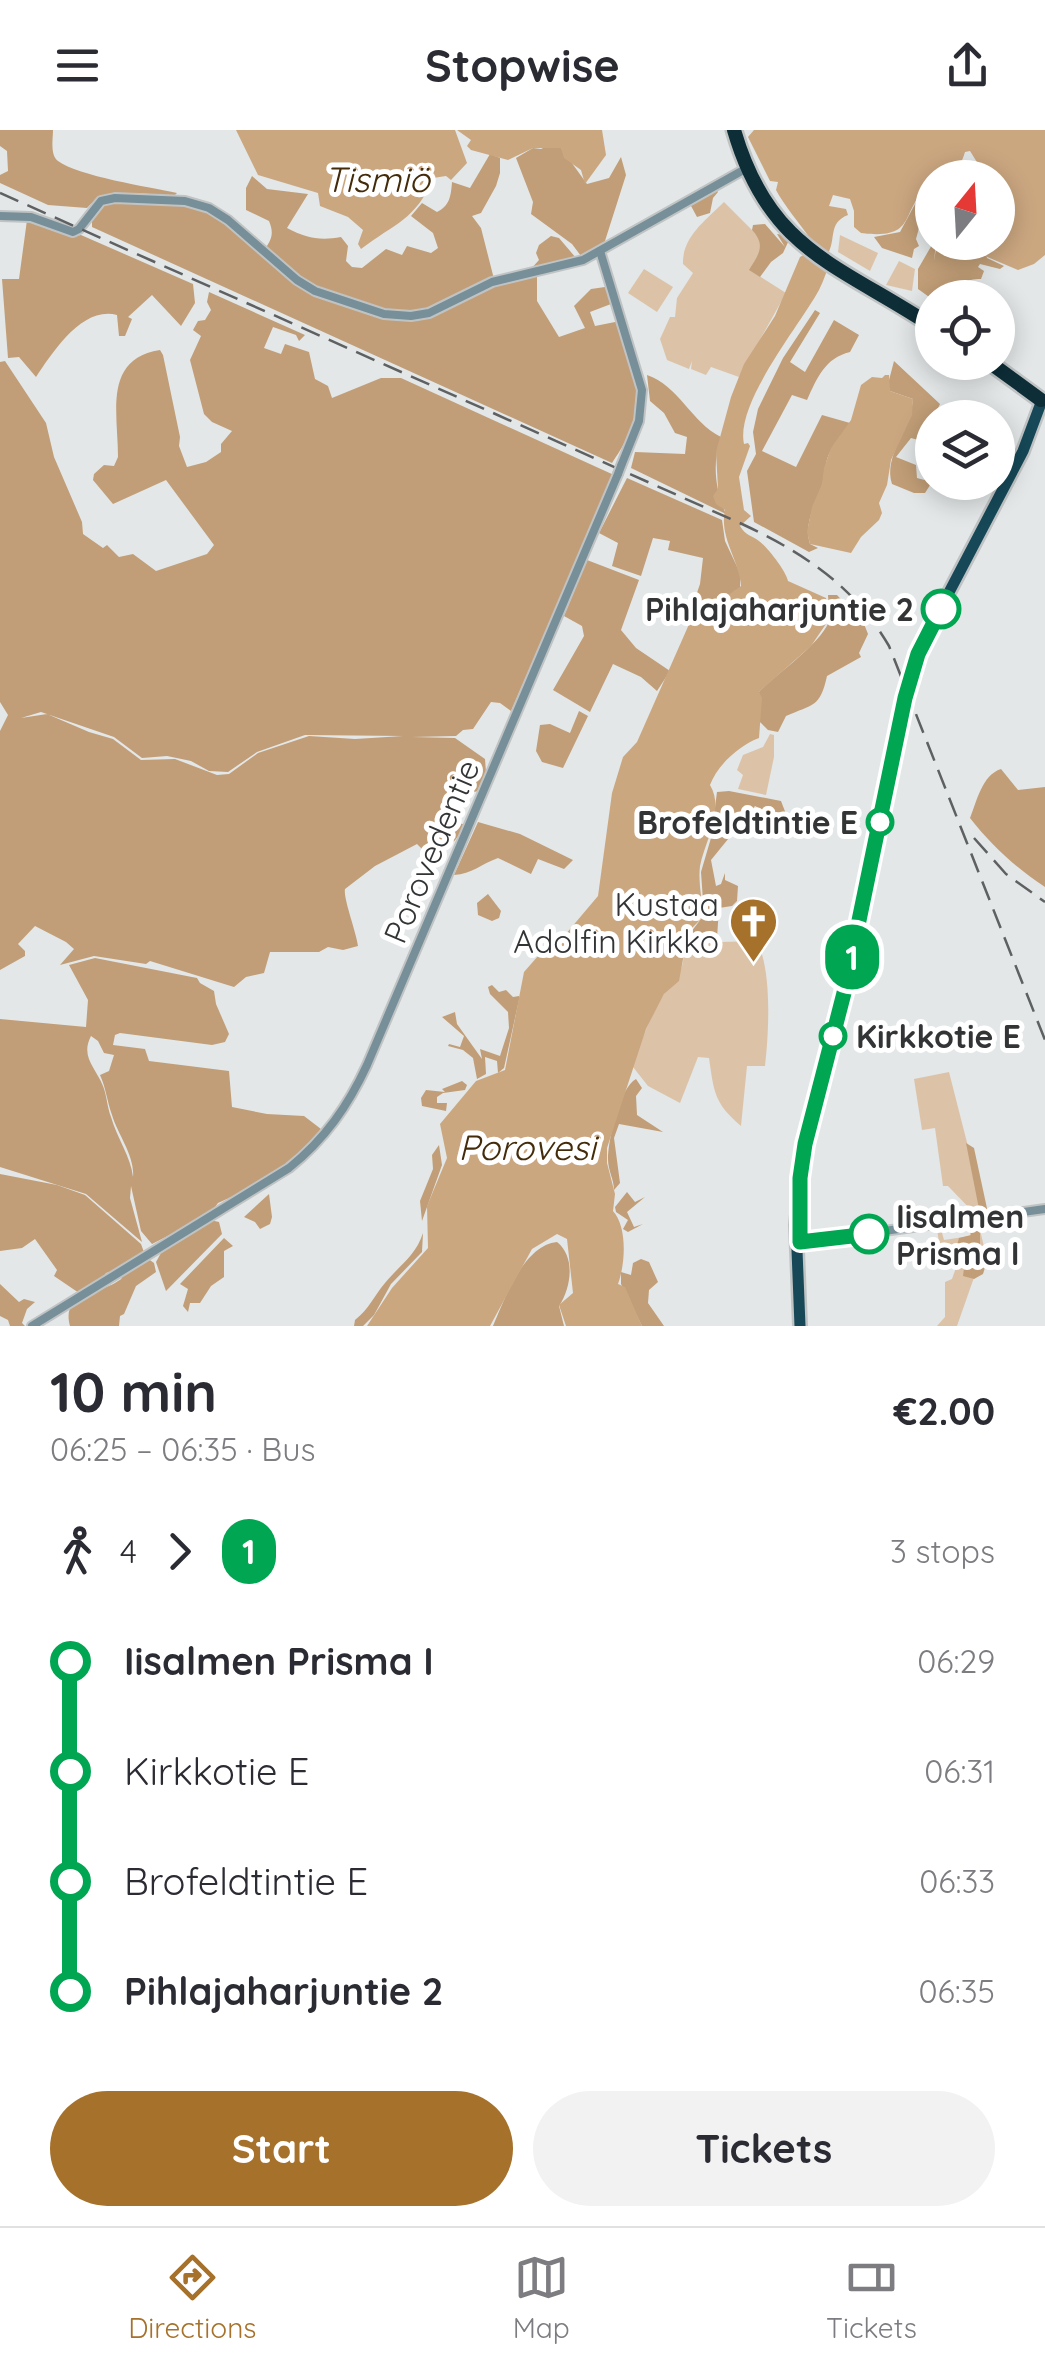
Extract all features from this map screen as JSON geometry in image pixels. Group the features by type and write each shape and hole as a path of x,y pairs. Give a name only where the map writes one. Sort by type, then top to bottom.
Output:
{"highway":[{"path":"734,130 748,168 772,212 804,247 832,268 915,316"},
{"path":"1014,380 1044,402"}],"main road":[{"path":"802,1326 800,1178 805,1144 844,993 905,698 934,621 1044,402"}],"street":[{"path":"0,216 31,217 73,232 80,229 101,201 184,201 209,208 228,220 296,280 315,291 384,314 405,316 429,312 492,282 570,265 748,168"},
{"name":"Porovedentie","path":"32,1326 273,1179 317,1144 344,1110 374,1048 642,410 642,390 600,251"},
{"path":"801,1245 1045,1208"}],"shaded area":[{"path":"0,130 53,130 52,147 58,161 81,171 177,193 116,194 87,208 48,205 0,183 0,175 8,171 7,151 0,146"},
{"path":"533,148 561,148 587,184 609,178 621,157 626,175 604,244 581,256 572,244 531,214 533,202 516,158"},
{"path":"490,154 500,158 500,173 481,213 472,216 481,228 494,279 424,310 385,310 315,288 265,249 272,236 269,221 246,210 246,188 252,176 267,189 308,194 287,228 313,238 341,237 348,246 346,261 352,267 362,268 386,249 402,255 407,246 431,253 438,248 433,233 411,216 422,203 437,212 445,207 452,182 470,188"},
{"path":"716,188 710,213 697,217 690,204"},
{"path":"724,202 761,239 762,250 750,270 786,293 739,377 711,367 706,375 691,369 692,361 689,369 667,360 660,339 670,317 675,317 677,298 693,273 683,264 686,245"},
{"path":"101,204 180,204 204,210 224,219 297,284 407,319 498,283 537,274 537,301 559,337 585,328 574,306 591,289 605,287 611,304 590,312 595,326 620,321 637,393 632,426 624,444 612,463 92,227 92,214"},
{"path":"915,204 912,258 882,248 874,237 900,232"},
{"path":"27,220 81,235 193,284 195,303 181,326 152,295 128,317 132,319 125,336 119,336 117,315 92,317 70,333 36,377 19,357 8,358 2,279 19,279"},
{"path":"765,224 785,247 777,234 789,240 783,253 760,277 749,270 760,250 752,230 753,225"},
{"path":"840,235 878,253 870,271 838,252"},
{"path":"551,236 559,238 576,258 530,270 539,260 539,245"},
{"path":"923,260 991,260 1004,266 1000,269 980,264 978,267 984,271 981,279 971,280 918,280"},
{"path":"899,261 915,269 912,291 886,285"},
{"path":"644,269 673,287 657,312 628,293"},
{"path":"209,292 305,335 299,341 296,335 273,327 264,348 281,354 285,344 309,352 315,379 328,386 332,398 381,378 401,378 614,475 511,711 491,702 473,729 456,736 412,737 455,738 485,759 486,772 478,791 452,798 444,808 445,820 467,825 452,844 430,843 425,852 417,844 375,866 345,889 358,946 343,950 328,947 319,952 270,952 264,973 246,977 234,987 150,961 146,964 94,956 60,965 74,949 35,926 18,944 25,956 0,970 0,731 8,715 0,702 0,362 5,361 46,423 54,457 82,522 83,534 103,548 107,545 119,557 133,554 156,571 207,554 214,545 166,480 113,504 93,480 94,474 104,465 114,466 118,457 116,406 122,376 129,364 142,355 160,350 179,446 187,467 206,462 221,452 221,444 232,431 204,414 190,360 201,336 193,330 211,310 207,302","holes":["48,714 114,737 142,758 167,756 191,761 209,771 228,772 257,752 305,735 403,736 309,736 258,753 229,774 217,775 175,759 141,760 113,739"]},
{"path":"815,310 820,313 790,362 805,372 834,320 859,335 850,352 834,359 823,370 807,400 792,395 762,451 796,467 822,415 850,423 828,458 808,528 810,544 818,548 809,552 754,522 747,471 756,454 753,432 758,409 783,358"},
{"path":"894,361 936,400 915,400 915,439 911,438 896,457 915,465 915,493 892,484 890,473 913,399 890,391"},
{"path":"647,375 668,387 721,437 716,476 726,514 631,468 635,452 685,454 687,437 675,433 664,413 650,401"},
{"path":"627,478 722,520 725,541 740,573 740,589 687,622 700,584 703,558 668,550 670,541 653,538 641,576 612,566 618,543 599,533"},
{"path":"587,560 639,580 621,630 636,648 670,671 657,691 641,677 613,664 590,712 553,690 584,636 582,626 564,616"},
{"path":"828,595 837,595 864,624 868,634 859,653 861,657 827,676 818,700 786,716 778,732 768,730 760,722 759,692 819,637 830,615"},
{"path":"579,711 588,716 563,768 542,762 536,751 540,725 550,724 570,733"},
{"path":"770,734 774,735 774,757 766,795 738,789 743,775 737,770 743,755 763,747"},
{"path":"1001,769 1018,790 1045,787 1045,887 1004,856 970,818 985,783"},
{"path":"717,792 781,801 786,814 778,818 755,806 711,860 716,886 725,873 725,880 738,886 737,901 719,908 717,938 690,941 688,936 704,915 701,872 711,838"},
{"path":"478,822 520,834 573,860 564,869 538,859 531,874 498,858 454,875"},
{"path":"488,894 501,911 499,918 492,921 478,915 477,903"},
{"path":"757,941 767,985 765,1066 747,1066 741,1126 717,1096 709,1058 698,1057 680,1103 648,1086 633,1067 652,1016 681,969 684,943"},
{"path":"95,958 197,978 214,991 229,1034 225,1042 212,1045 120,1033 115,1035 113,1045 145,1049 149,1061 229,1071 232,1107 304,1116 321,1129 287,1167 218,1203 209,1215 152,1244 141,1231 131,1186 130,1198 142,1242 86,1194 0,1167 0,1019 86,1027 88,1000 69,965","holes":["91,1036 104,1053 114,1055 109,1071 100,1075 131,1161 133,1177 103,1086 88,1056"]},
{"path":"492,985 499,992 506,990 513,997 519,996 519,1000 504,1068 498,1073 497,1061 485,1057 486,1074 477,1079 473,1058 448,1046 460,1047 464,1036 442,1017 455,1012 457,1024 482,1059 480,1049 500,1056 509,1028 508,1012 490,994 488,987"},
{"path":"949,1072 985,1213 975,1214 948,1186 943,1186 935,1128 922,1130 914,1079"},
{"path":"636,1079 642,1088 636,1096 637,1115 663,1132 619,1124 614,1138 620,1183 614,1190 608,1163 610,1140 620,1103"},
{"path":"462,1081 467,1085 465,1090 437,1097 437,1103 447,1103 446,1111 422,1106 426,1090 445,1092 442,1089"},
{"path":"966,1143 974,1148 988,1213 979,1209"},
{"path":"439,1145 442,1165 422,1221 420,1201 433,1169 432,1155"},
{"path":"0,1174 85,1195 141,1244 145,1255 106,1273 100,1282 79,1293 54,1276 57,1270 35,1239 22,1248 0,1251"},
{"path":"627,1192 635,1202 645,1197 627,1212 634,1227 643,1224 628,1232 623,1229 628,1220 615,1207"},
{"path":"269,1194 272,1217 270,1224 260,1229 244,1217"},
{"path":"210,1220 219,1222 222,1234 166,1291 156,1262 161,1253"},
{"path":"970,1225 979,1226 989,1267 977,1269 957,1326 937,1326 945,1317 945,1282 952,1279 957,1253 940,1249 937,1229 941,1229 944,1240 970,1236"},
{"path":"970,1225 980,1230 980,1247 987,1261 983,1274 974,1279 963,1276 965,1261 956,1249 959,1238 971,1235"},
{"path":"423,1233 422,1252 391,1284 374,1315 363,1326 354,1326 412,1254"},
{"path":"224,1238 233,1246 224,1251 224,1277 211,1286 200,1303 190,1303 188,1312 183,1306 188,1289 180,1284"},
{"path":"557,1242 569,1264 569,1282 559,1306 564,1326 493,1326 525,1263 545,1245"},
{"path":"147,1258 154,1263 156,1272 136,1286 119,1326 70,1326 69,1315 75,1301 115,1283"},
{"path":"641,1259 649,1262 658,1282 649,1290 648,1303 664,1326 642,1326 621,1284 621,1272 631,1275 633,1263"},
{"path":"0,1284 19,1302 35,1302 27,1309 22,1323 25,1326 10,1326 0,1316"}],"water":[{"name":"Tismiö","path":"236,130 455,130 467,163 451,180 446,176 433,178 412,212 361,249 358,244 363,230 348,217 320,206 318,193 258,175"},
{"name":"Tismiö","path":"457,130 602,130 606,155 585,184 581,170 564,158 561,148 533,148 508,160 471,150 467,146 471,140"},
{"name":"Porovesi","path":"754,130 1045,130 1045,255 1018,270 994,260 1015,260 1015,160 976,160 970,151 962,160 915,160 915,203 901,227 893,232 861,233 854,227 850,199 833,195 829,206 846,209 848,215 835,227 824,279 749,408 744,444 750,446 739,477 744,510 751,516 740,526 767,549 788,581 826,598 830,618 811,646 759,692 759,738 729,757 710,785 715,815 700,872 704,916 683,937 679,981 664,994 646,1029 607,1148 615,1194 613,1211 623,1237 618,1284 625,1287 642,1326 566,1326 559,1305 573,1293 567,1239 557,1234 532,1249 490,1326 367,1326 392,1288 428,1248 427,1206 447,1158 440,1124 476,1081 505,1070 524,972 565,935 598,896 612,793 623,757 637,742 690,622 741,586 725,530 725,510 713,496 718,489 716,452 744,364 775,316 811,240 779,196 778,182 770,181 748,137"},
{"path":"889,375 890,391 913,399 912,415 891,460 879,503 879,520 851,553 810,544 807,532 812,507 831,448 851,420 861,385 872,377"}],"railway":[{"path":"0,193 742,524 826,573 860,606 889,646 1045,1040"},
{"path":"974,838 1006,874 1045,902"}],"bus line":[{"name":"1","path":"869,1234 800,1242 802,1162 844,993 905,698 918,654 941,609"}],"place":[{"name":"Pihlajaharjuntie 2","path":"941,609"},
{"name":"Brofeldtintie E","path":"880,822"},
{"name":"Kustaa Adolfin Kirkko","path":"754,964"},
{"name":"Kirkkotie E","path":"833,1036"},
{"name":"Iisalmen Prisma I","path":"869,1234"}]}
